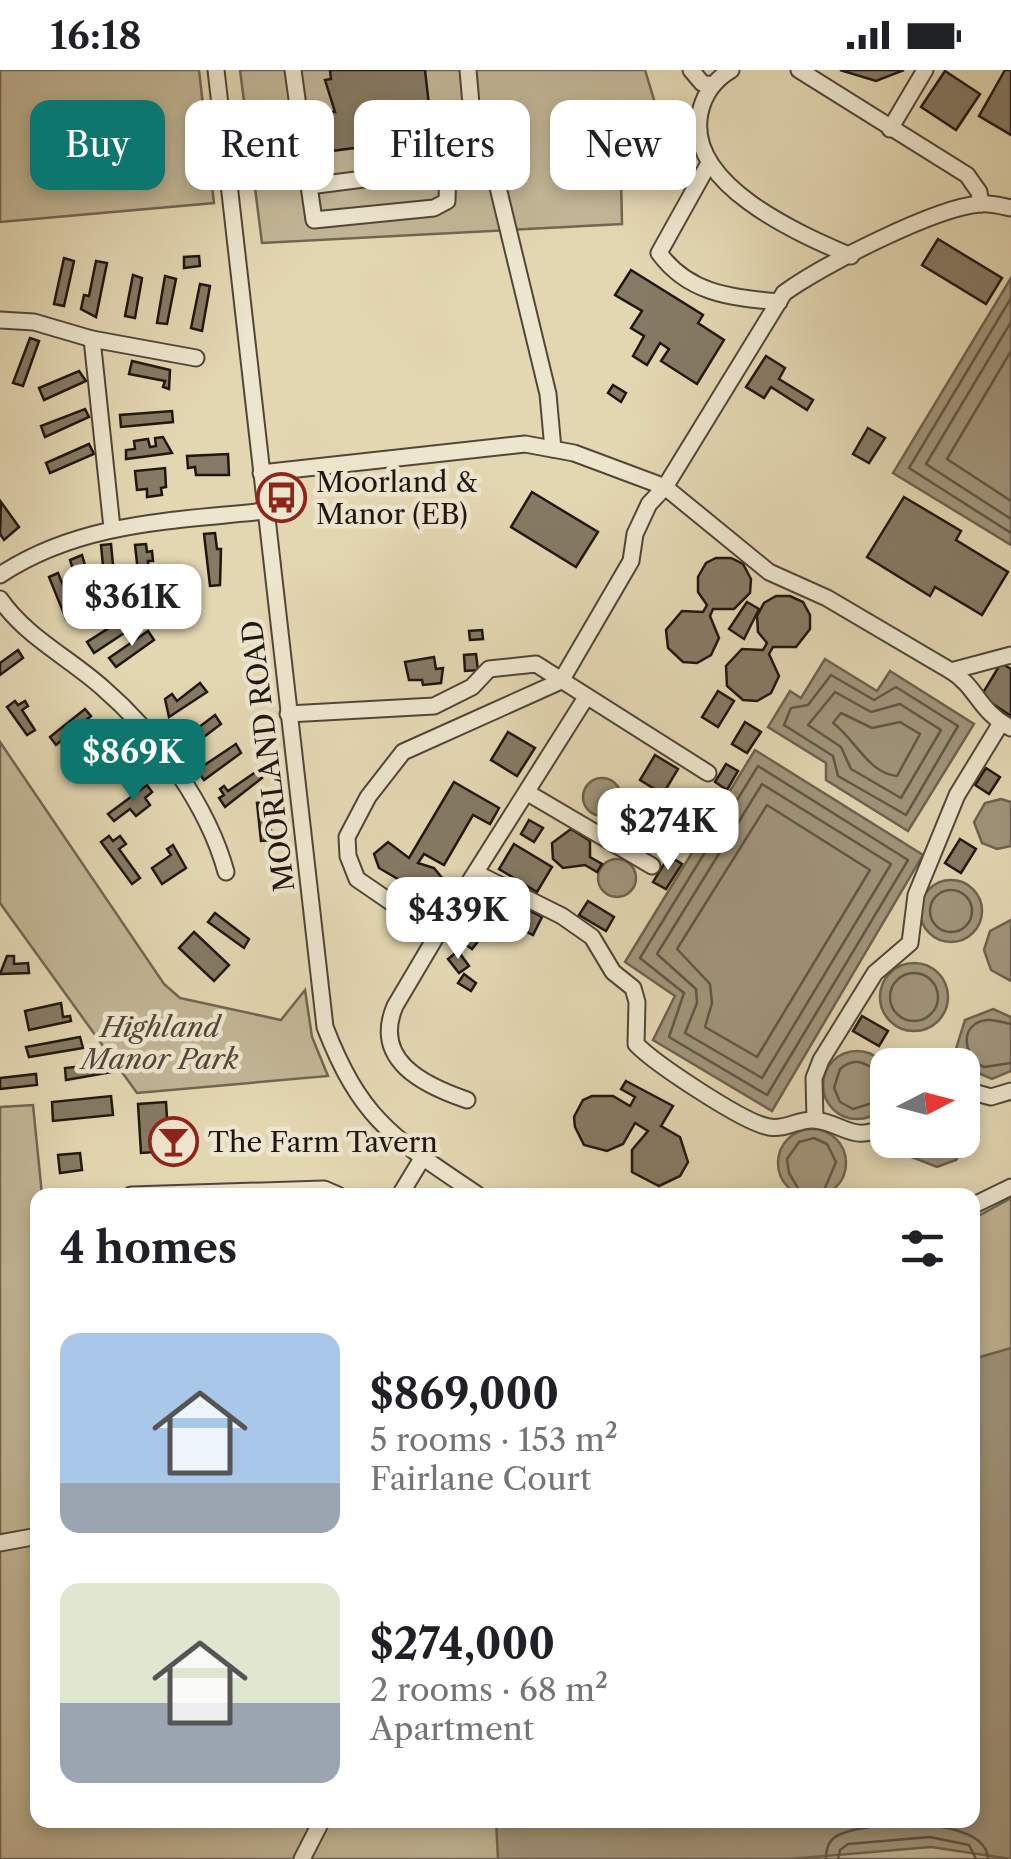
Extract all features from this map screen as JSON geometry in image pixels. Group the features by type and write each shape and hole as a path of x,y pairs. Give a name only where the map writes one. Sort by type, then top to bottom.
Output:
{"street":[{"name":"MOORLAND ROAD","path":"216,70 325,1027 343,1074 380,1126 468,1188"},
{"path":"293,70 297,100"},
{"path":"468,70 471,100"},
{"path":"691,70 702,83 712,85"},
{"path":"730,70 712,85 697,128 708,165 729,187 820,242 851,256"},
{"path":"799,70 967,175 981,204"},
{"path":"890,129 924,70"},
{"path":"708,165 659,253 676,276 704,291 779,302"},
{"path":"310,190 314,220 434,208 447,201 447,190"},
{"path":"496,190 548,394 553,449"},
{"path":"453,908 408,914 357,879 348,856 347,838 368,797 402,752 561,680 631,562 635,534 649,504 664,487 779,302 806,277 943,214 981,204 1011,208"},
{"path":"0,320 34,322 92,339 196,358"},
{"path":"92,339 112,528"},
{"path":"262,473 525,444 553,449 664,487 769,572 827,598 966,680 988,716 1006,726 950,812 916,896 910,943 875,973 820,1060 814,1078 815,1120"},
{"path":"0,575 33,553 112,528 265,511"},
{"path":"0,599 42,644 108,691 154,744 215,832 226,872"},
{"path":"950,671 1011,656"},
{"path":"288,714 434,706 472,687 483,672 503,666 542,665 585,698 708,773"},
{"path":"468,1100 444,1092 402,1067 388,1040 388,1022 453,908 585,698"},
{"path":"528,792 652,866"},
{"path":"476,873 562,916 592,937 614,972 632,988 637,1002 636,1044 647,1056 759,1125 788,1128 815,1120 841,1132 860,1134 870,1130"},
{"path":"980,1094 991,1097 1011,1091"},
{"path":"404,1188 423,1158"},
{"path":"980,1202 1011,1187"},
{"path":"0,1543 30,1537"},
{"path":"302,1859 318,1828"}],"green space":[{"path":"0,70 199,70 202,100 185,100 185,190 213,190 214,203 0,222"},
{"path":"240,70 645,70 654,100 550,100 550,190 621,190 622,224 262,243 255,190 334,190 334,100 244,100"},
{"name":"Highland Manor Park","path":"0,742 164,984 180,998 281,1020 305,990 312,1037 328,1076 137,1093 0,903"},
{"path":"33,1105 41,1188 30,1188 30,1828 980,1828 980,1215 1011,1198 1011,1859 0,1859 0,1107"}],"water":[{"path":"1011,278 1011,545 893,473"},
{"path":"825,659 877,691 890,671 974,724 908,831 826,780 826,763 768,727 790,691 801,698"},
{"path":"755,750 923,855 772,1111 653,1040 675,996 625,962"},
{"path":"602,778 615,784 621,797 615,810 602,816 589,810 583,797 589,784"},
{"path":"1001,799 1011,802 1011,846 997,849 982,843 974,822 985,803"},
{"path":"649,807 662,813 668,826 662,839 649,845 636,839 630,826 636,813"},
{"path":"617,859 630,865 636,878 630,891 617,897 604,891 598,878 604,865"},
{"path":"951,880 973,889 982,911 973,933 951,942 929,933 920,911 929,889"},
{"path":"1011,920 1011,981 991,970 984,950 990,931"},
{"path":"914,963 927,965 938,973 946,984 946,1010 938,1021 927,1029 914,1031 901,1029 890,1021 882,1010 880,997 882,984 890,973 901,965"},
{"path":"993,1009 1011,1017 1011,1071 992,1079 980,1074 980,1048 956,1048 965,1020"},
{"path":"857,1051 870,1054 870,1116 857,1119 833,1109 823,1085 833,1061"},
{"path":"799,1131 825,1131 844,1150 844,1176 835,1188 789,1188 780,1176 780,1150"},
{"path":"914,1158 957,1158 937,1167"},
{"path":"1011,1348 1011,1859 931,1847 790,1859 498,1859 496,1828 980,1828 980,1357"}],"building":[{"path":"330,70 425,70 428,100 354,100 354,148 334,151 334,100 325,80 331,79"},
{"path":"840,70 904,70 876,81"},
{"path":"1005,70 1011,70 1011,135 979,116"},
{"path":"945,71 980,94 956,130 921,107"},
{"path":"938,239 1002,278 986,304 922,265"},
{"path":"199,256 200,266 184,268 184,257"},
{"path":"64,258 74,261 64,306 54,304"},
{"path":"96,261 107,263 96,317 81,309 84,295 89,296"},
{"path":"631,270 703,315 698,323 724,340 697,384 661,361 669,349 660,343 647,365 633,356 644,336 631,328 642,311 615,295"},
{"path":"133,275 142,278 135,318 125,316"},
{"path":"165,276 176,279 167,324 157,323"},
{"path":"200,284 210,286 202,331 191,328"},
{"path":"30,338 39,341 23,386 13,383"},
{"path":"766,356 785,368 779,379 813,400 807,410 771,387 764,398 746,387"},
{"path":"132,361 170,370 169,389 163,387 165,381 129,374"},
{"path":"79,371 86,381 44,400 39,388"},
{"path":"613,385 626,393 621,402 608,393"},
{"path":"85,409 89,417 45,437 41,426"},
{"path":"172,411 173,422 121,427 120,415"},
{"path":"868,428 885,438 869,463 853,454"},
{"path":"163,437 172,453 126,459 126,450 135,449 134,441 148,439 150,447 156,446 155,438"},
{"path":"89,444 94,454 50,473 46,463"},
{"path":"228,454 229,475 196,475 195,467 188,468 187,456"},
{"path":"165,468 166,487 161,488 162,495 147,497 147,489 137,490 135,471"},
{"path":"532,492 598,532 576,567 511,527"},
{"path":"904,497 961,531 956,540 1008,572 982,615 935,587 930,596 867,557"},
{"path":"1,502 19,527 4,540 0,534"},
{"path":"215,533 217,549 221,549 220,585 210,586 204,534"},
{"path":"111,544 116,596 106,597 101,545"},
{"path":"146,544 153,561 148,561 150,590 140,591 135,545"},
{"path":"82,555 93,592 100,589 103,597 84,604 70,560"},
{"path":"731,558 743,564 751,579 750,593 734,609 713,609 710,616 719,638 711,655 697,663 683,662 668,648 666,630 682,611 703,612 707,605 698,592 698,577 706,563"},
{"path":"58,573 73,610 78,607 81,613 66,619 49,577"},
{"path":"776,596 790,596 803,602 810,615 810,629 796,647 773,647 769,654 779,676 771,693 757,701 743,700 727,686 726,666 742,649 763,650 767,643 758,632 757,616 764,603"},
{"path":"747,602 759,609 744,639 729,629"},
{"path":"131,614 138,624 94,653 87,642"},
{"path":"482,630 483,639 470,640 469,631"},
{"path":"148,631 154,640 116,667 109,658"},
{"path":"18,650 23,658 0,675 0,663"},
{"path":"476,654 478,670 465,671 464,655"},
{"path":"434,657 436,669 443,668 441,683 423,685 422,680 409,680 405,662"},
{"path":"1001,663 1011,669 1011,716 981,696"},
{"path":"200,683 207,692 169,717 165,699 172,694 177,701"},
{"path":"718,691 734,701 718,727 702,717"},
{"path":"15,701 18,705 25,701 28,706 22,710 35,730 27,735 7,707"},
{"path":"85,709 91,716 56,745 50,737"},
{"path":"215,715 221,724 184,752 178,743"},
{"path":"745,722 761,732 747,753 732,744"},
{"path":"508,732 535,748 517,776 491,760"},
{"path":"236,744 241,753 204,780 197,770"},
{"path":"655,755 678,769 663,794 640,780"},
{"path":"726,764 738,771 727,790 715,782"},
{"path":"986,768 1000,777 989,794 975,785"},
{"path":"257,771 262,778 225,807 219,798 224,795 220,789 224,786 228,791"},
{"path":"454,782 499,808 490,824 473,815 444,865 424,854 418,863 434,868 443,879 440,891 425,895 379,868 374,854 388,842 409,858"},
{"path":"147,785 152,792 145,798 150,805 136,816 130,809 114,821 108,814"},
{"path":"268,802 272,840 261,841 257,803"},
{"path":"529,820 543,828 534,842 521,834"},
{"path":"571,829 590,841 590,857 602,864 597,872 585,865 563,868 553,859 552,843"},
{"path":"109,836 113,841 120,836 126,844 119,849 140,878 132,884 101,842"},
{"path":"960,839 976,849 961,873 945,863"},
{"path":"514,844 552,867 537,892 499,869"},
{"path":"173,845 186,868 162,884 152,868 171,855 167,849"},
{"path":"669,856 682,864 666,889 653,882"},
{"path":"498,895 542,917 533,935 489,913"},
{"path":"588,901 614,917 606,931 579,915"},
{"path":"215,913 249,939 244,948 208,922"},
{"path":"472,927 483,935 472,949 462,942"},
{"path":"194,932 229,965 214,981 179,948"},
{"path":"458,951 469,966 459,973 448,959"},
{"path":"7,956 14,956 14,964 28,963 29,973 0,974"},
{"path":"464,974 476,983 471,991 458,983"},
{"path":"61,1003 63,1017 70,1016 71,1021 29,1030 25,1011"},
{"path":"862,1016 888,1031 879,1046 853,1031"},
{"path":"80,1037 83,1048 29,1057 26,1047"},
{"path":"110,1063 112,1072 66,1080 65,1068"},
{"path":"36,1074 37,1085 0,1089 0,1078"},
{"path":"626,1081 673,1106 661,1126 680,1137 688,1162 680,1176 659,1186 632,1172 632,1150 648,1131 635,1123 623,1144 607,1151 584,1145 575,1127 574,1117 583,1100 592,1096 613,1096 630,1106 635,1097 621,1089"},
{"path":"111,1096 113,1115 53,1121 52,1102"},
{"path":"166,1102 169,1151 141,1153 138,1104"},
{"path":"80,1153 82,1170 60,1173 58,1155"}],"place":[{"name":"Moorland & Manor (EB)","path":"281,498"},
{"name":"The Farm Tavern","path":"173,1142"}]}
